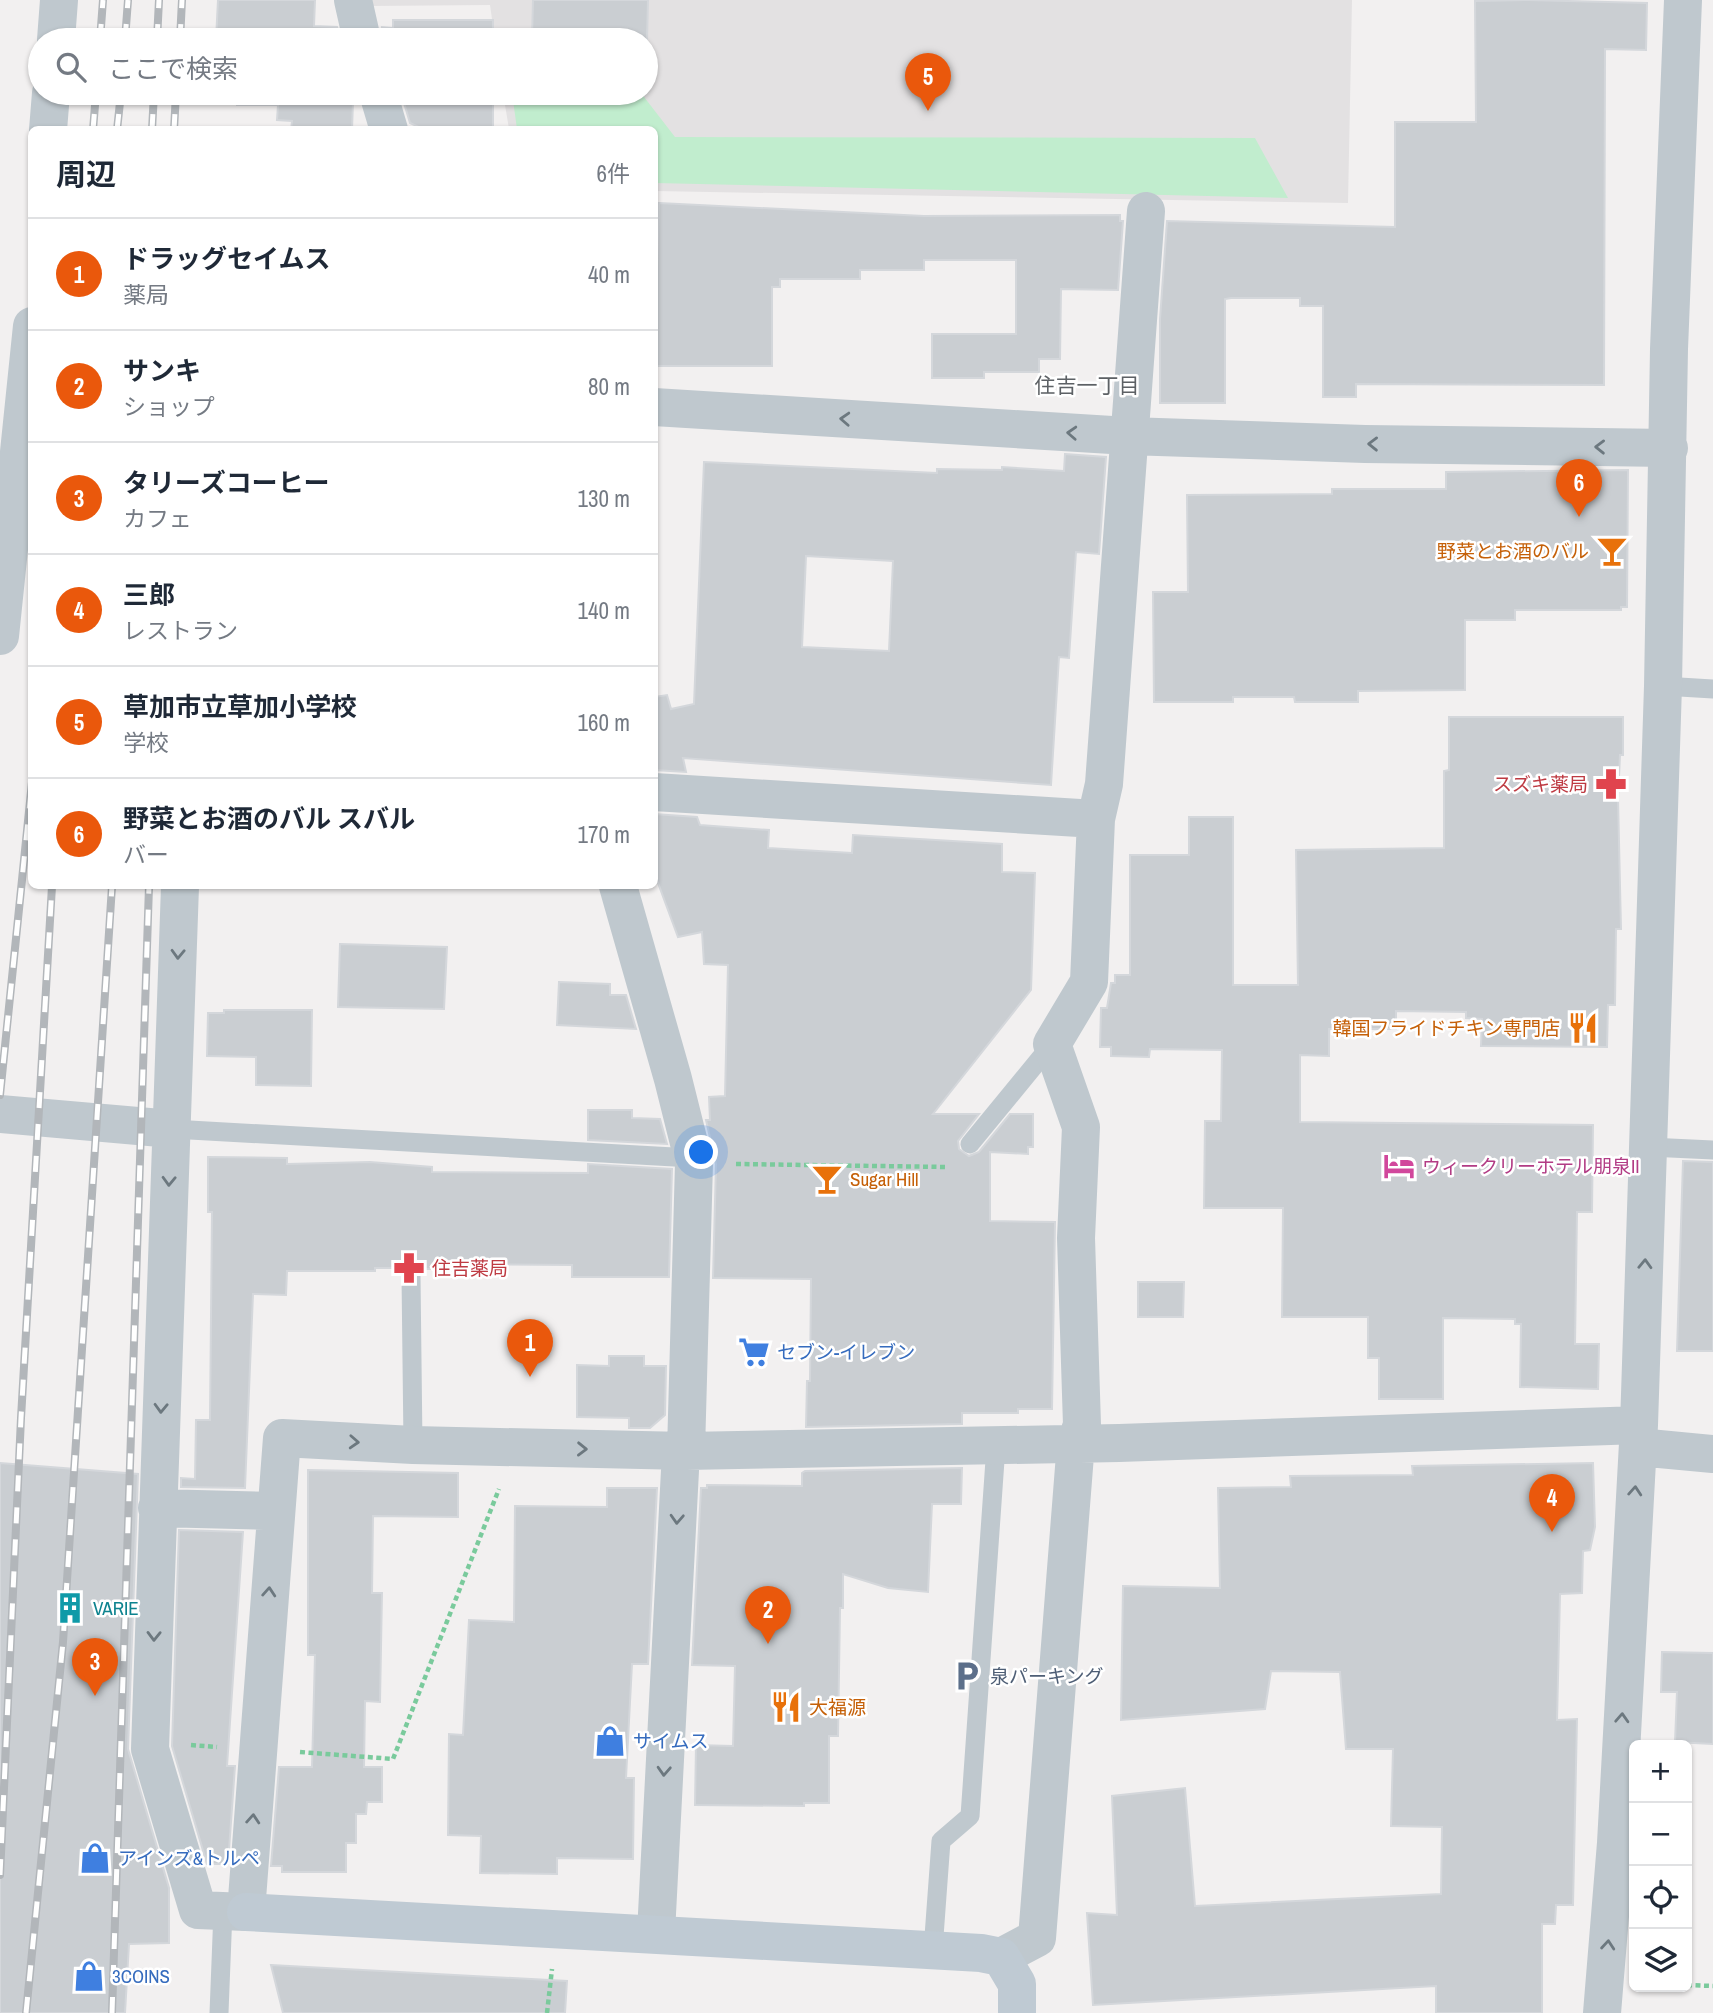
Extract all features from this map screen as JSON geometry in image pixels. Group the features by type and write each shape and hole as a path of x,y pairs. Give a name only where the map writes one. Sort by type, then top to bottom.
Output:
{"street":[{"path":"57,28 59,0"},
{"path":"353,0 359,28"},
{"path":"1602,2013 1616,1843 1638,1436 1649,1147 1650,1011 1663,686 1669,349 1683,0"},
{"path":"48,126 50,105"},
{"path":"382,105 388,126"},
{"path":"180,889 151,1742 198,1910 656,1933 933,1950 1001,1957 1037,1938 1076,1442 1082,1425 1076,1238 1081,1127 1052,1044 1089,982 1096,820 1104,783 1146,211"},
{"path":"0,636 20,369 28,340"},
{"path":"658,407 1128,436 1365,444 1669,448"},
{"path":"658,792 1096,820"},
{"path":"619,889 693,1160 683,1451 656,1933"},
{"path":"0,1114 172,1129"},
{"path":"235,1911 258,1749 282,1438 504,1448 683,1451 996,1446 1076,1442 1638,1436 1713,1454"},
{"path":"157,1508 275,1511"},
{"path":"1001,1957 1017,1984 1017,2013"}],"lane":[{"path":"1663,686 1713,689"},
{"path":"970,1144 1052,1044"},
{"path":"172,1129 693,1160"},
{"path":"1649,1147 1713,1150"},
{"path":"411,1276 413,1445"},
{"path":"933,1950 941,1841 970,1816 996,1446"},
{"path":"219,2013 235,1911"}],"path":[{"path":"693,1160 947,1168 970,1144"},
{"path":"151,1742 393,1759 504,1476 504,1448"},
{"path":"1692,1985 1713,1986"}],"shaded area":[{"path":"369,0 1352,0 1348,203 658,191 658,126 508,126 505,105 658,105 658,28 493,28 490,5 368,6"}],"green space":[{"path":"514,105 650,105 675,137 1255,138 1288,198 658,183 658,126 517,126"}],"building":[{"path":"218,0 315,0 314,26 337,28 217,28"},
{"path":"533,0 648,0 647,28 532,28"},
{"path":"1475,1 1647,3 1646,50 1605,49 1604,385 1356,384 1356,397 1323,397 1323,306 1300,306 1300,298 1231,298 1225,299 1225,403 1160,403 1160,319 1167,221 1395,227 1395,122 1476,122"},
{"path":"393,20 493,20 493,28 393,28"},
{"path":"278,105 353,105 352,126 291,126 292,121 277,120"},
{"path":"405,105 493,105 493,126 416,126 410,123"},
{"path":"659,203 924,216 1120,215 1120,221 1123,221 1118,290 1061,289 1060,359 1039,359 1039,372 984,372 984,378 932,378 932,334 1016,334 1016,260 924,260 924,270 860,270 860,279 780,279 780,287 772,287 772,366 658,366"},
{"path":"1065,454 1106,457 1099,554 1076,552 1069,658 1059,657 1051,785 683,758 686,772 658,770 658,696 667,695 671,709 694,704 704,462 937,473 937,469 1002,470 1002,467 1064,471","holes":["806,556 893,561 889,651 802,647"]},
{"path":"1628,470 1627,607 1621,607 1621,610 1515,610 1515,620 1465,620 1465,690 1358,691 1358,702 1295,702 1294,697 1233,697 1233,702 1154,702 1153,592 1188,592 1187,495 1332,494 1332,489 1446,489 1446,472"},
{"path":"1449,717 1623,717 1623,755 1620,755 1618,798 1621,929 1616,929 1615,1005 1608,1005 1607,1047 1481,1046 1482,1019 1466,1018 1466,1012 1396,1011 1396,1029 1329,1029 1329,1056 1300,1055 1300,1122 1593,1125 1592,1212 1577,1212 1575,1344 1599,1344 1598,1389 1520,1387 1521,1324 1515,1324 1515,1319 1443,1318 1443,1399 1379,1399 1379,1358 1368,1358 1368,1317 1282,1317 1283,1208 1204,1208 1205,1121 1221,1121 1222,1050 1150,1049 1149,1057 1111,1056 1111,1047 1100,1047 1101,1008 1107,1008 1111,983 1115,983 1115,975 1130,975 1130,855 1189,855 1189,817 1233,817 1233,985 1298,985 1296,850 1444,848 1444,771 1449,770"},
{"path":"658,814 697,817 700,825 769,830 768,848 852,853 853,835 1002,844 1002,872 1035,873 1031,990 933,1114 979,1114 958,1141 959,1149 969,1156 979,1152 1010,1114 1033,1114 1033,1147 1028,1147 1028,1154 990,1152 990,1221 1055,1222 1052,1409 1018,1409 1018,1413 962,1413 962,1424 806,1427 807,1381 810,1381 811,1279 713,1278 716,1164 706,1120 710,1120 709,1097 725,1096 728,965 704,964 702,932 678,937 658,883"},
{"path":"340,944 447,947 444,1009 338,1007"},
{"path":"559,982 610,984 610,995 626,995 636,1029 557,1025"},
{"path":"224,1010 312,1010 311,1086 256,1085 256,1057 207,1056 208,1013 224,1013"},
{"path":"588,1110 632,1110 632,1118 660,1119 667,1144 588,1140"},
{"path":"208,1157 287,1158 287,1164 370,1162 432,1167 432,1172 588,1173 588,1164 672,1169 669,1277 572,1277 572,1265 436,1264 437,1269 421,1269 410,1264 402,1268 375,1268 375,1271 287,1271 286,1295 253,1294 245,1488 181,1487 181,1478 195,1479 196,1420 210,1420 212,1212 208,1212"},
{"path":"1683,1161 1713,1162 1713,1351 1677,1351"},
{"path":"1138,1282 1184,1282 1183,1317 1138,1317"},
{"path":"609,1356 644,1356 644,1366 666,1366 665,1415 650,1428 629,1428 629,1418 577,1417 577,1365 609,1366"},
{"name":"VARIE","path":"0,1463 138,1474 128,1749 169,1888 169,1943 129,1944 125,2013 0,2013"},
{"path":"1593,1463 1595,1527 1590,1550 1583,1551 1582,1593 1560,1594 1557,1720 1577,1719 1573,1905 1556,1905 1555,1924 1542,1924 1542,2013 1436,2013 1436,1986 1093,2005 1087,1913 1117,1915 1112,1796 1185,1788 1195,1906 1441,1894 1442,1827 1391,1826 1393,1749 1346,1749 1340,1672 1271,1671 1265,1709 1121,1720 1123,1586 1220,1588 1218,1488 1291,1487 1290,1476 1413,1475 1412,1466"},
{"path":"962,1468 961,1504 932,1504 928,1592 888,1588 843,1574 838,1736 829,1736 829,1803 804,1803 804,1806 695,1805 696,1745 733,1746 735,1666 692,1665 701,1488 707,1488 707,1485 802,1486 802,1473 805,1471"},
{"path":"308,1470 458,1473 458,1517 373,1516 372,1593 382,1593 380,1702 365,1701 364,1767 382,1767 382,1802 367,1802 366,1814 356,1814 356,1843 346,1843 346,1872 282,1872 282,1866 271,1866 279,1767 312,1767 315,1655 308,1655"},
{"path":"607,1488 657,1488 648,1664 632,1664 626,1778 634,1778 633,1859 557,1858 557,1874 480,1873 481,1836 448,1835 449,1734 463,1735 469,1620 514,1622 515,1506 607,1507"},
{"path":"179,1530 243,1532 227,1766 235,1766 228,1864 207,1864 172,1746"},
{"path":"1662,1652 1713,1653 1713,1744 1675,1740 1677,1692 1661,1692"},
{"path":"271,1965 567,1981 565,2013 283,2013"}],"railway":[{"path":"101,28 103,0"},
{"path":"126,28 128,0"},
{"path":"158,28 159,0"},
{"path":"181,28 182,0"},
{"path":"93,126 95,105"},
{"path":"117,126 120,105"},
{"path":"152,126 153,105"},
{"path":"174,126 175,105"},
{"path":"0,1095 28,821"},
{"path":"0,1875 21,1418 52,889"},
{"path":"26,2013 63,1642 112,889"},
{"path":"112,2013 149,889"}],"place":[{"name":"草加市立草加小学校","path":"928,111"},
{"name":"野菜とお酒のバル スバル","path":"1579,517"},
{"name":"野菜とお酒のバル","path":"1612,551"},
{"name":"スズキ薬局","path":"1611,784"},
{"name":"韓国フライドチキン専門店","path":"1583,1028"},
{"name":"ウィークリーホテル朋泉II","path":"1399,1166"},
{"name":"Sugar Hill","path":"827,1179"},
{"name":"住吉薬局","path":"409,1268"},
{"name":"セブン-イレブン","path":"754,1352"},
{"name":"ドラッグセイムス","path":"530,1377"},
{"name":"三郎","path":"1552,1532"},
{"name":"VARIE","path":"70,1608"},
{"name":"サンキ","path":"768,1644"},
{"name":"泉パーキング","path":"967,1676"},
{"name":"タリーズコーヒー","path":"95,1696"},
{"name":"大福源","path":"786,1707"},
{"name":"サイムス","path":"610,1741"},
{"name":"アインズ&トルペ","path":"95,1858"},
{"name":"3COINS","path":"89,1976"}],"district":[{"name":"住吉一丁目","path":"1087,385"}]}
